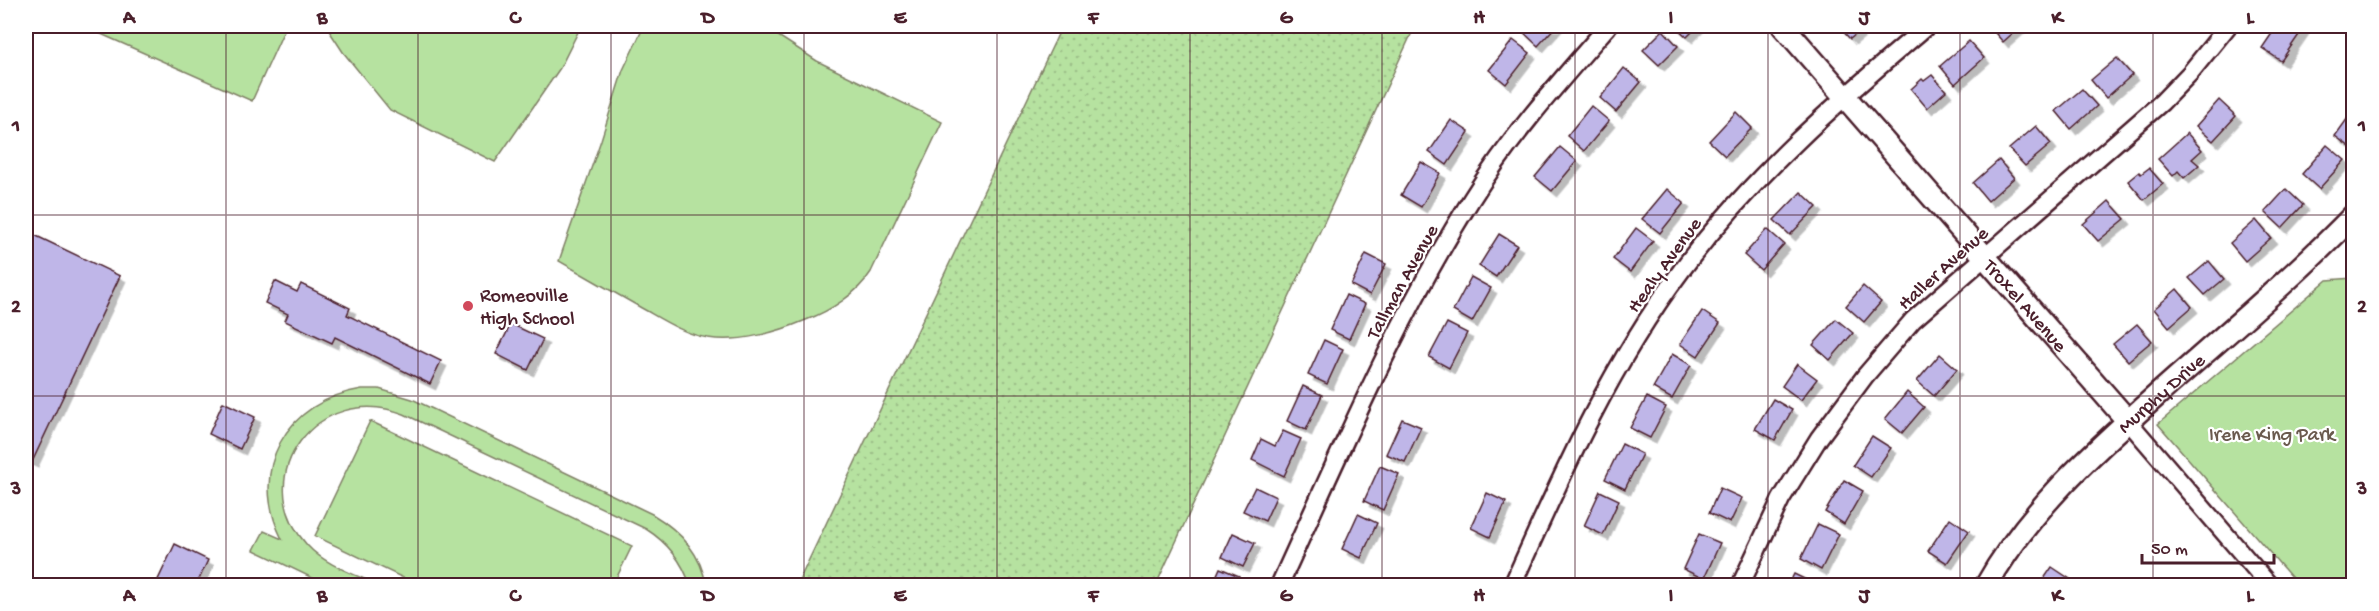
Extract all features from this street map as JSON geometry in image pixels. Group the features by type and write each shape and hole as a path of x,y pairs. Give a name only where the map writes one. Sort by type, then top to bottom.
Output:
{"street":[{"name":"Tallman Avenue","path":"1279,585 1395,335 1438,255 1507,148 1550,92 1608,26"},
{"name":"Troxel Avenue","path":"1784,26 2268,585"},
{"name":"Healy Avenue","path":"1512,585 1595,409 1656,306 1687,262 1776,159 1927,26"},
{"name":"Haller Avenue","path":"1740,585 1781,499 1819,438 1865,376 1913,320 2162,102 2190,73 2228,26"},
{"name":"Murphy Drive","path":"1986,585 2031,520 2065,481 2128,421 2318,252 2354,214"}],"green space":[{"path":"83,26 286,26 252,101"},
{"path":"326,26 581,26 560,68 495,162 390,110 343,52"},
{"path":"644,26 763,26 817,61 942,122 871,272 858,288 842,301 815,316 771,332 745,338 708,338 672,325 559,261 623,70"},
{"path":"1062,26 1415,26 1156,585 797,585"},
{"name":"Irene King Park","path":"2353,278 2353,585 2298,585 2158,424 2327,280"},
{"path":"362,389 379,389 412,399 652,514 680,535 694,553 706,585 690,585 673,553 646,529 404,414 373,407 344,411 319,423 300,441 288,465 284,491 290,518 314,552 331,564 378,585 327,585 254,550 264,531 282,539 272,513 269,488 272,464 280,442 294,423 313,408 335,396"},
{"path":"370,421 632,546 613,585 418,585 315,536"}],"building":[{"path":"1526,26 1556,26 1538,46 1522,31"},
{"path":"1675,26 1698,26 1687,37"},
{"path":"1838,26 1866,26 1850,39"},
{"path":"1989,26 2021,26 2003,42"},
{"path":"2277,26 2298,26 2303,29 2281,61 2262,48"},
{"path":"1663,30 1678,46 1659,65 1643,50"},
{"path":"1513,40 1530,53 1506,84 1489,70"},
{"path":"1969,41 1984,58 1955,84 1940,66"},
{"path":"2117,58 2132,75 2106,98 2091,80"},
{"path":"1624,68 1641,82 1616,112 1600,98"},
{"path":"1932,75 1946,91 1927,108 1911,89 1922,79 1924,81"},
{"path":"2082,89 2097,106 2071,129 2056,111"},
{"path":"2219,100 2236,116 2213,141 2196,126"},
{"path":"1591,106 1609,121 1584,151 1567,136"},
{"path":"1736,112 1752,128 1725,156 1709,141"},
{"path":"2350,115 2354,118 2353,149 2335,136"},
{"path":"1451,120 1469,132 1447,165 1429,152"},
{"path":"2036,126 2051,144 2025,166 2009,149"},
{"path":"2187,133 2202,150 2192,159 2199,165 2184,178 2178,171 2173,176 2158,159"},
{"path":"2327,145 2345,160 2319,189 2302,174"},
{"path":"1560,147 1577,161 1552,191 1535,177"},
{"path":"1999,160 2014,178 1988,201 1973,183"},
{"path":"1421,162 1440,173 1421,207 1401,195"},
{"path":"2149,168 2163,184 2144,200 2128,181 2139,172 2141,174"},
{"path":"1667,189 1684,203 1660,233 1642,219"},
{"path":"2286,189 2303,205 2282,228 2265,212"},
{"path":"1801,192 1817,207 1790,235 1774,220"},
{"path":"2109,201 2125,219 2098,241 2083,224"},
{"path":"2256,220 2271,238 2245,261 2230,243"},
{"path":"1636,228 1653,241 1630,272 1613,259"},
{"path":"1767,229 1784,244 1761,270 1744,255"},
{"path":"26,231 120,276 32,462 26,459"},
{"path":"1499,234 1517,245 1496,277 1479,266"},
{"path":"1366,254 1386,264 1370,295 1351,285"},
{"path":"2209,261 2224,279 2205,295 2189,278"},
{"path":"1471,277 1491,288 1472,322 1453,311"},
{"path":"275,281 297,292 301,284 350,308 347,315 441,361 430,384 335,337 332,343 285,321 288,314 265,303"},
{"path":"1863,286 1881,302 1864,322 1846,306"},
{"path":"2177,289 2192,307 2169,327 2154,309"},
{"path":"1346,295 1365,304 1349,339 1330,330"},
{"path":"1702,311 1720,323 1698,356 1680,344"},
{"path":"1836,319 1853,333 1830,360 1813,345"},
{"path":"1447,323 1467,333 1449,368 1429,357"},
{"path":"511,324 543,339 528,370 496,354"},
{"path":"2137,324 2152,341 2128,361 2113,344"},
{"path":"1324,340 1343,349 1327,384 1308,375"},
{"path":"1672,354 1691,365 1672,399 1653,388"},
{"path":"1940,354 1957,369 1934,396 1917,381"},
{"path":"1797,364 1817,379 1801,400 1782,386"},
{"path":"1303,386 1322,395 1306,430 1287,421"},
{"path":"1907,392 1924,407 1902,433 1885,419"},
{"path":"1647,397 1666,407 1650,438 1630,428"},
{"path":"1773,399 1792,410 1775,440 1755,429"},
{"path":"223,402 255,417 240,449 209,434"},
{"path":"1402,419 1421,427 1405,462 1386,454"},
{"path":"1283,431 1301,439 1284,476 1252,460 1261,439 1275,446"},
{"path":"1872,436 1891,448 1871,477 1853,465"},
{"path":"1622,444 1642,454 1625,489 1605,479"},
{"path":"1380,466 1399,474 1383,510 1364,501"},
{"path":"1844,480 1863,491 1844,524 1825,512"},
{"path":"1255,487 1276,497 1265,521 1243,511"},
{"path":"1720,488 1742,498 1730,523 1709,513"},
{"path":"1600,491 1619,500 1603,535 1584,526"},
{"path":"1487,493 1506,502 1490,537 1471,528"},
{"path":"1358,514 1377,523 1361,558 1342,549"},
{"path":"1950,518 1969,531 1947,563 1928,551"},
{"path":"1818,524 1839,534 1821,570 1801,559"},
{"path":"1233,533 1255,543 1243,567 1222,557"},
{"path":"1699,534 1720,543 1704,579 1683,569"},
{"path":"175,544 208,560 196,586 155,586"},
{"path":"2052,567 2070,579 2066,586 2039,586"},
{"path":"1220,568 1239,576 1235,586 1212,586"},
{"path":"1794,574 1815,584 1814,586 1788,586"}],"place":[{"name":"Romeoville High School","path":"468,306"}]}
